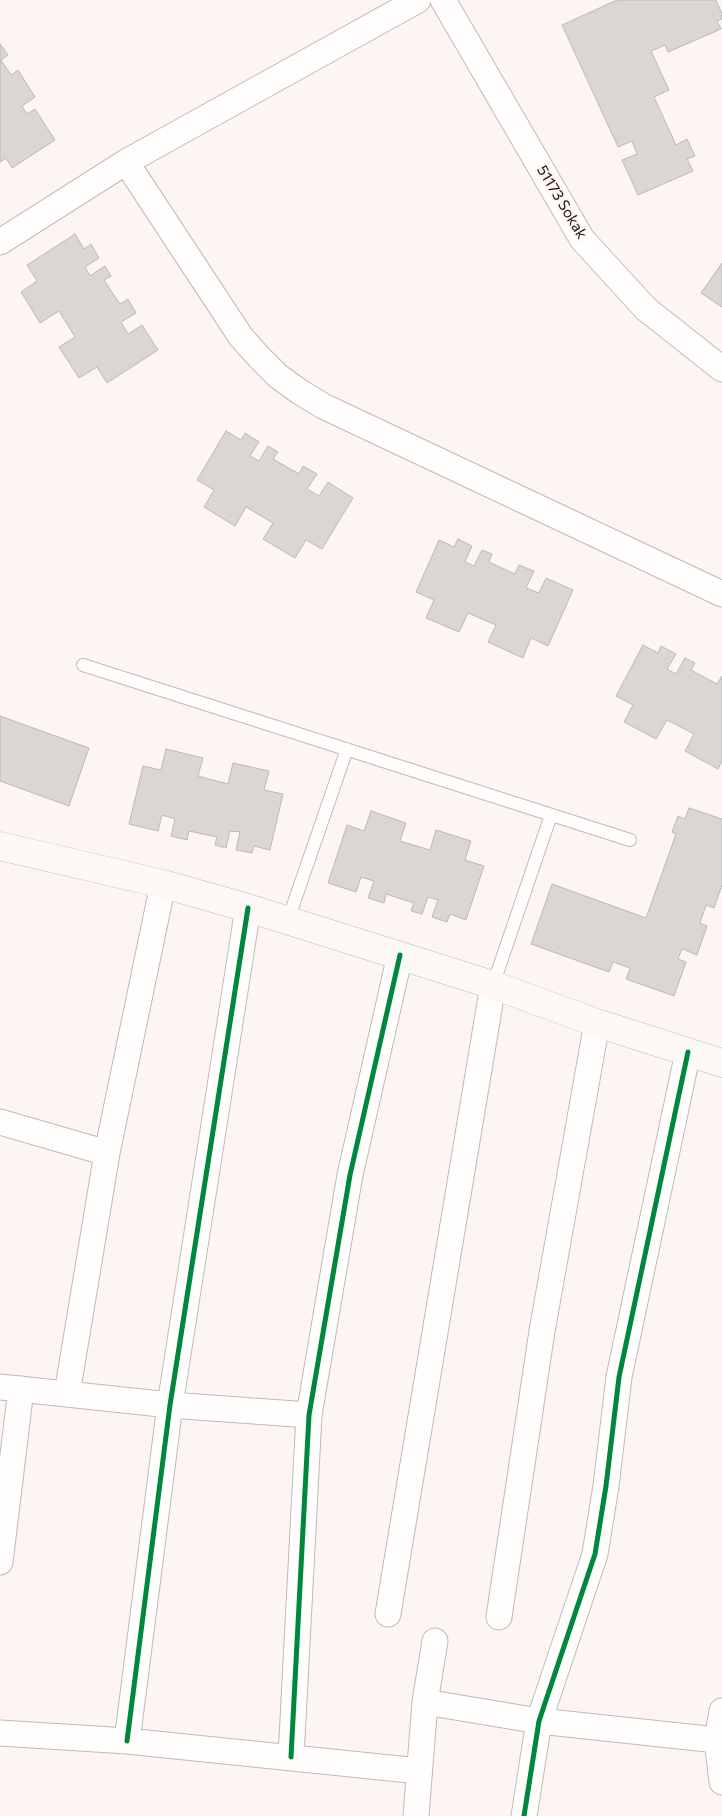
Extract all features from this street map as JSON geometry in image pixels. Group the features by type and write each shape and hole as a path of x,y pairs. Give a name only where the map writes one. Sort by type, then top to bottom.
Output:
{"main road":[{"path":"0,846 163,884 288,920 493,984 597,1022 722,1063"}],"street":[{"path":"0,242 126,162 418,0"},
{"name":"51173 Sokak","path":"443,0 582,239 646,310 722,369"},
{"path":"126,162 241,337 265,364 300,392 323,406 722,594"},
{"path":"67,1394 107,1153 163,884"},
{"path":"127,1741 170,1405 248,908"},
{"path":"291,1757 309,1415 350,1176 400,955"},
{"path":"388,1614 493,984"},
{"path":"499,1617 542,1331 597,1022"},
{"path":"524,1816 539,1721 595,1554 606,1486 619,1377 688,1052"},
{"path":"0,1122 107,1153"},
{"path":"0,1562 10,1388 170,1405 309,1415"},
{"path":"416,1816 425,1702 435,1640"},
{"path":"425,1702 539,1721 717,1740"},
{"path":"722,1711 717,1740 722,1782"},
{"path":"0,1734 127,1741 419,1771"}],"lane":[{"path":"83,665 630,840"},
{"path":"288,920 347,749"},
{"path":"493,984 551,815"}],"building":[{"path":"617,0 716,0 722,14 722,19 717,21 721,29 668,52 665,45 651,51 669,90 654,97 676,145 687,139 695,156 687,159 693,171 638,195 622,160 637,154 632,141 618,147 562,25"},
{"path":"0,44 8,55 1,60 11,75 18,70 35,97 22,106 27,114 35,109 55,140 12,168 6,158 0,162"},
{"path":"75,234 84,249 91,244 99,258 85,267 90,276 105,266 111,276 104,280 120,304 128,299 136,313 121,322 128,334 142,325 158,350 107,383 97,367 79,378 59,347 75,337 59,311 40,323 21,292 37,281 27,265"},
{"path":"722,263 722,307 701,293"},
{"path":"226,431 241,440 245,433 259,442 250,456 259,461 268,446 278,452 273,459 299,474 303,466 317,474 307,489 319,496 328,482 353,498 322,549 306,540 295,558 263,539 273,523 246,507 235,526 204,507 214,490 197,480"},
{"path":"458,539 472,546 465,562 474,566 482,550 492,554 489,562 515,574 519,565 534,571 526,588 539,593 546,578 573,590 548,646 531,638 523,658 488,642 496,625 468,613 459,632 426,618 434,600 416,592 439,540 454,547"},
{"path":"643,645 658,653 661,646 676,654 667,669 676,674 685,658 695,663 691,670 717,684 722,676 722,761 718,769 685,751 694,734 667,720 656,739 624,722 633,705 616,696"},
{"path":"0,716 89,748 69,806 0,781"},
{"path":"166,749 203,758 198,776 228,784 233,763 269,771 264,790 283,794 270,850 254,846 252,853 236,850 240,832 230,831 226,848 215,845 217,837 189,831 187,840 171,836 175,819 162,815 158,831 129,824 143,766 161,770"},
{"path":"689,808 722,819 722,885 714,908 706,905 700,923 707,926 697,955 682,949 678,959 686,962 674,996 626,979 630,968 613,962 609,972 531,944 552,884 646,918 676,834 672,832 678,816 685,819"},
{"path":"371,811 406,823 400,841 430,850 436,830 471,841 465,860 484,866 466,920 450,914 447,922 432,917 438,900 428,897 422,914 411,911 414,903 386,894 384,903 368,898 374,881 361,877 356,892 328,883 347,825 364,831"}],"cycle path":[{"path":"127,1741 170,1405 248,908"},
{"path":"291,1757 309,1415 350,1175 400,955"},
{"path":"524,1816 539,1721 595,1554 606,1486 619,1377 688,1052"}]}
